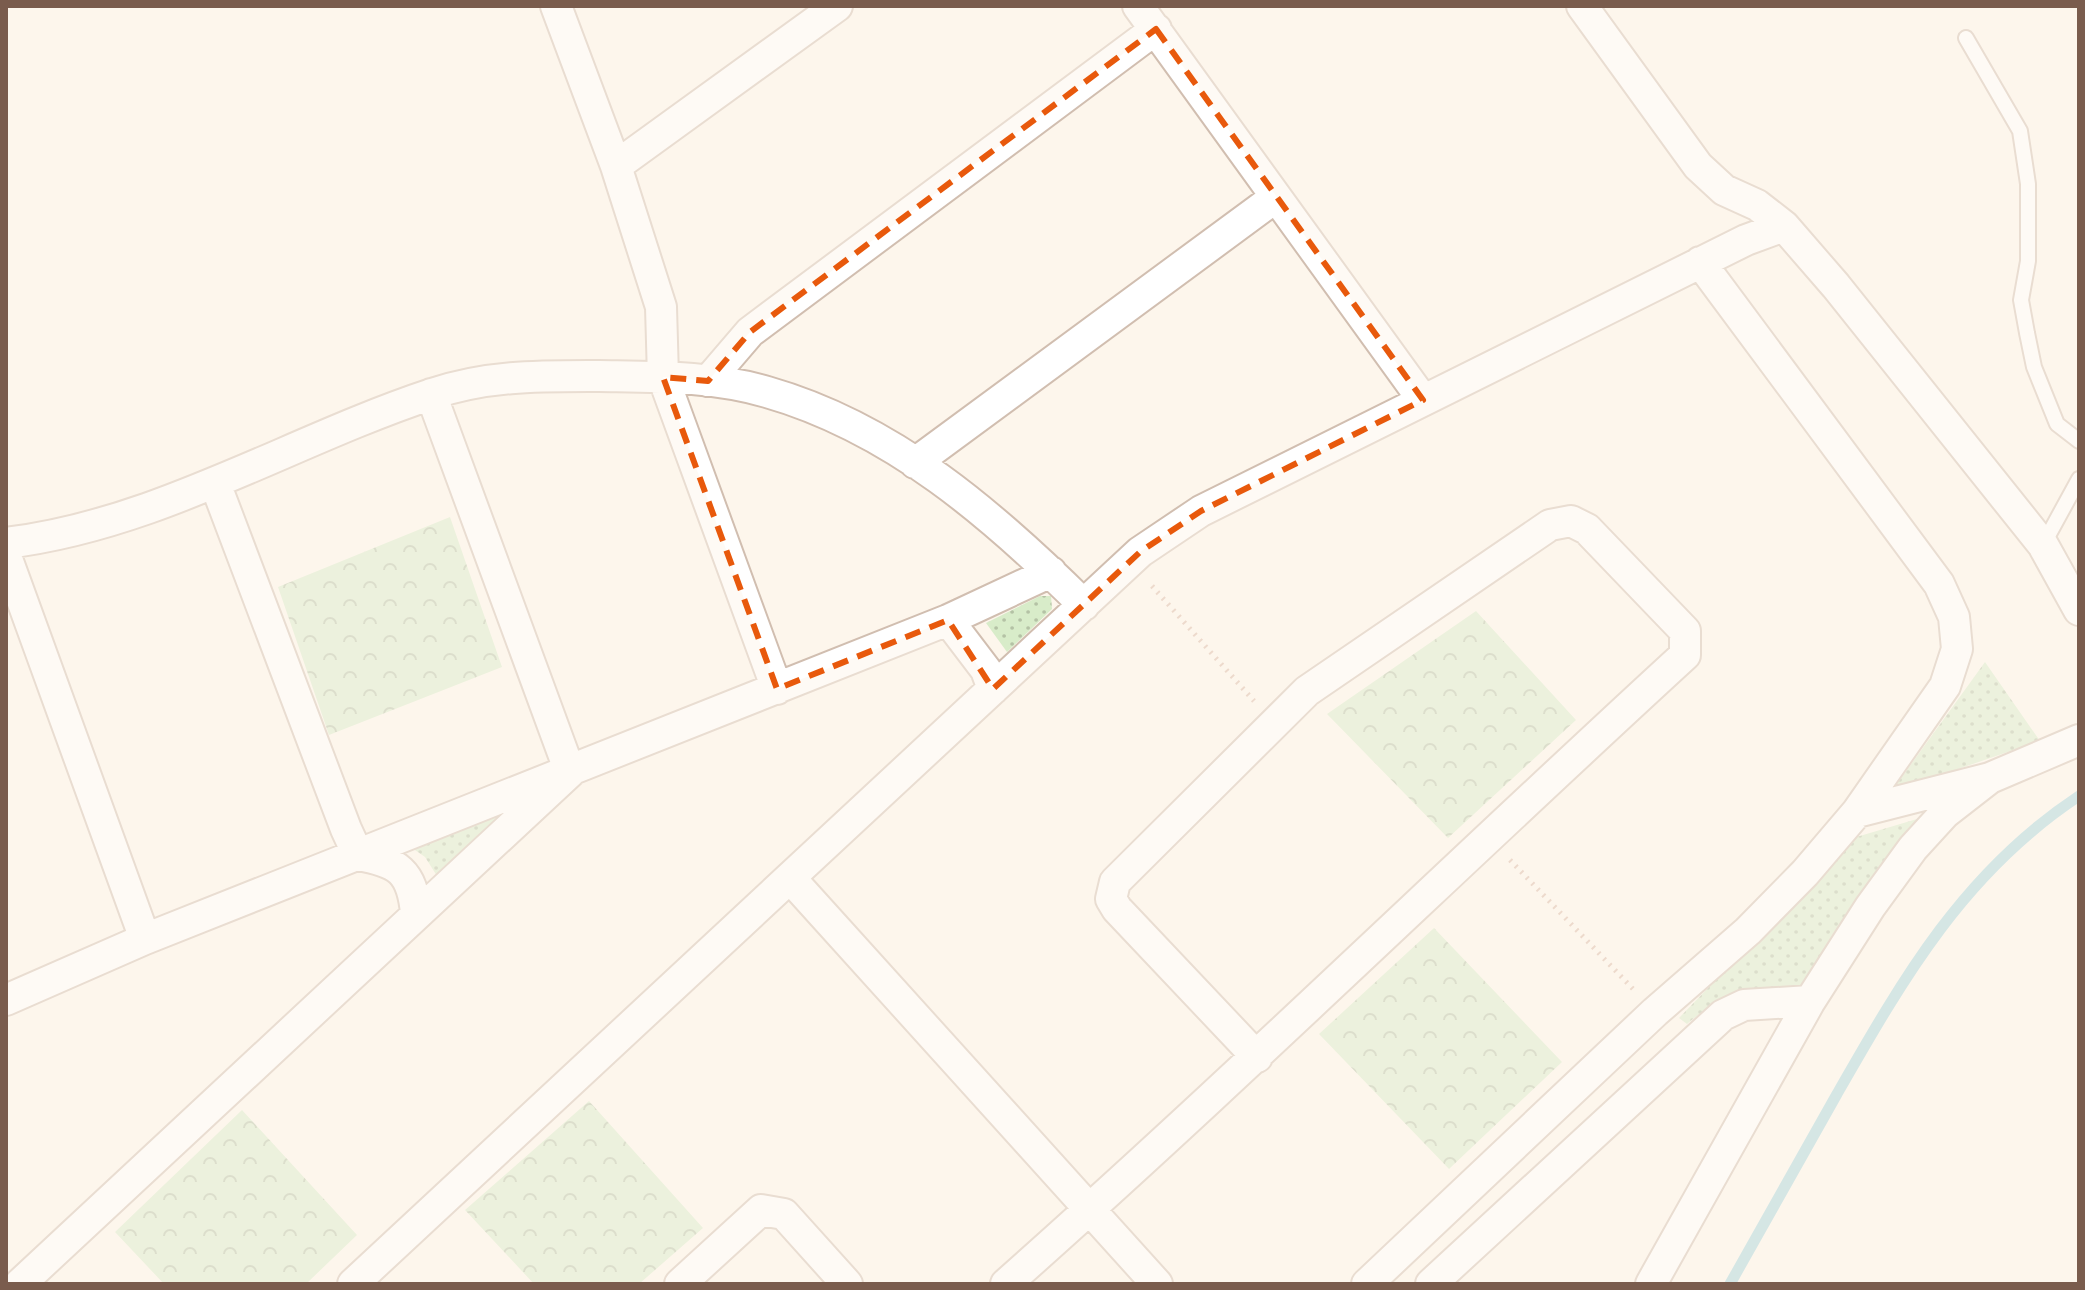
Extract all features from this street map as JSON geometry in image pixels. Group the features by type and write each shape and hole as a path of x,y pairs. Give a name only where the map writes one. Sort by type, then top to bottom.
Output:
{"street":[{"path":"556,6 616,166 661,307 663,377 777,689"},
{"path":"616,166 837,6"},
{"path":"1582,6 1698,166 1724,190 1757,205 1784,226 1836,286 2043,545 2079,610"},
{"path":"708,381 750,332 1147,18 1423,400"},
{"path":"915,463 1276,197"},
{"path":"353,1284 1130,561 1201,511 1700,262 1784,226"},
{"path":"1367,1284 1655,1012 1748,931 1805,873 1857,812 1945,686 1957,649 1954,617 1939,584 1700,262"},
{"path":"6,543 75,532 215,483 431,394 489,378 663,377 708,381 767,392 844,421 915,463 995,520 1084,605"},
{"path":"431,394 570,772"},
{"path":"215,483 358,855"},
{"path":"1006,1284 1257,1057 1487,836 1685,655 1685,631 1587,529 1571,521 1550,525 1307,691 1115,882 1111,899 1257,1057"},
{"path":"6,556 145,939"},
{"path":"6,1000 145,939 948,620 1051,572"},
{"path":"948,620 980,661 993,689"},
{"path":"1857,812 1990,778 2079,740"},
{"path":"20,1284 570,772"},
{"path":"1651,1284 1810,1001 1913,848 1945,813 1990,778"},
{"path":"358,855 381,859 397,868 413,886 416,913"},
{"path":"791,879 1157,1284"},
{"path":"1431,1284 1723,1015 1744,1005 1810,1001"},
{"path":"680,1284 761,1210 773,1210 784,1214 847,1284"}],"lane":[{"path":"1966,38 2020,131 2028,184 2028,261 2021,300 2027,333 2034,367 2057,424 2079,441"},
{"path":"2043,545 2079,479"}],"path":[{"path":"1130,561 1274,724"},
{"path":"1487,836 1655,1012"}],"highlighted area":[{"path":"1156,29 1423,400 1201,511 1140,552 993,689 948,620 777,689 663,377 708,381 750,332"}],"green space":[{"path":"450,517 502,667 329,735 278,587"},
{"path":"1040,596 1051,596 1052,609 1007,652 986,623"},
{"path":"1476,611 1576,720 1448,838 1327,714"},
{"path":"1985,662 2040,741 1891,792"},
{"path":"505,813 437,876 425,857 412,848"},
{"path":"1917,819 1832,935 1803,987 1741,993 1716,1003 1687,1024 1679,1018 1853,838"},
{"path":"1434,928 1562,1062 1449,1169 1319,1034"},
{"path":"589,1101 703,1228 639,1284 534,1284 465,1210"},
{"path":"242,1110 357,1235 306,1284 164,1284 115,1232"}],"waterway":[{"path":"1730,1284 1862,1051 1940,930 2002,858 2079,796"}]}
